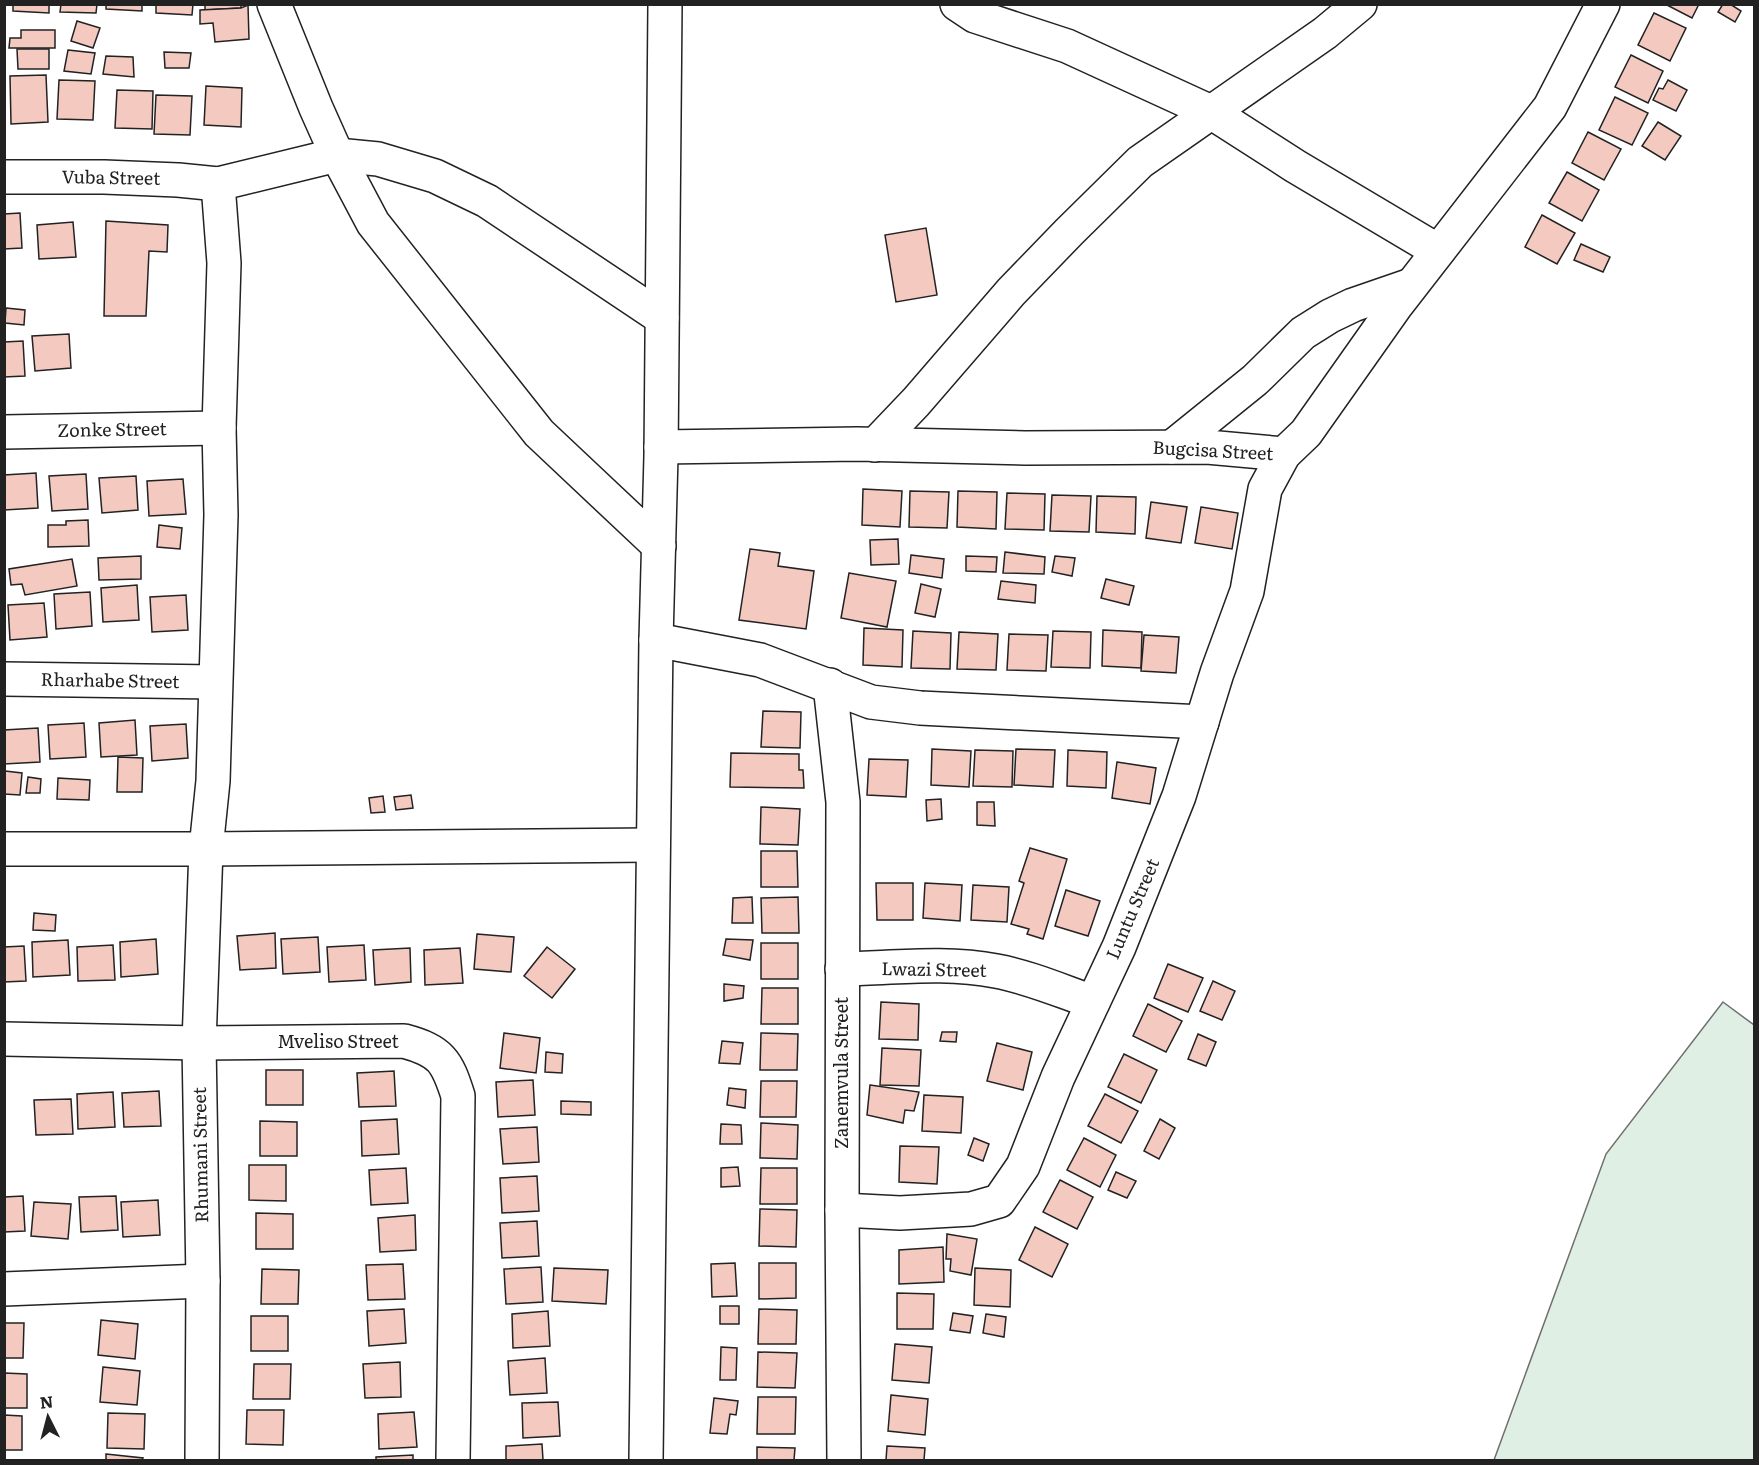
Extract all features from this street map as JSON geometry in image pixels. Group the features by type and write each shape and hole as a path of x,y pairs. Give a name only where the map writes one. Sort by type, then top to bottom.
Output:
{"street":[{"path":"274,4 337,156 373,223 539,433 659,546"},
{"path":"646,1461 665,4"},
{"path":"957,4 975,16 1067,46 1211,112 1295,166 1438,251"},
{"path":"875,445 916,402 1011,292 1140,162 1325,33 1360,4"},
{"name":"Bugcisa Street","path":"661,447 875,445 1025,448 1207,447 1284,454 1306,433 1411,285 1550,108 1603,4"},
{"name":"Vuba Street","path":"4,177 114,177 218,184 337,156 378,159 435,176 488,201 662,318"},
{"name":"Rhumani Street","path":"202,1461 203,1281 200,1043 206,849 213,782 221,515 219,428 224,263 218,184"},
{"path":"1172,447 1254,380 1303,333 1353,305 1411,285"},
{"name":"Zonke Street","path":"4,432 219,428"},
{"name":"Luntu Street","path":"842,1210 912,1212 971,1209 999,1201 1023,1166 1058,1077 1119,947 1179,796 1217,673 1247,591 1265,489 1284,454"},
{"path":"656,640 760,660 871,702 920,708 1202,722"},
{"name":"Rharhabe Street","path":"4,679 215,682"},
{"name":"Zanemvula Street","path":"830,686 843,802 843,1461"},
{"path":"4,849 653,845"},
{"name":"Lwazi Street","path":"842,969 951,966 995,971 1030,980 1093,1002"},
{"name":"Mveliso Street","path":"4,1039 200,1043 404,1041 435,1053 445,1063 458,1096 453,1461"},
{"path":"4,1289 203,1281"}],"green space":[{"path":"1723,1002 1754,1025 1754,1460 1494,1460 1606,1154"}],"building":[{"path":"13,4 49,4 49,13 13,11"},
{"path":"61,4 97,4 96,13 60,12"},
{"path":"106,4 142,4 142,11 106,9"},
{"path":"156,4 193,4 192,15 156,13"},
{"path":"205,4 241,4 241,8 205,10"},
{"path":"1665,4 1699,4 1692,18"},
{"path":"1723,4 1730,4 1741,11 1735,22 1718,12"},
{"path":"248,5 249,39 215,42 213,23 200,24 200,10 241,8"},
{"path":"1654,13 1686,28 1670,61 1638,45"},
{"path":"77,21 100,28 93,48 71,41"},
{"path":"21,30 55,30 55,48 9,48 10,38 21,38"},
{"path":"17,49 49,49 49,69 18,69"},
{"path":"68,50 95,53 91,74 64,71"},
{"path":"164,52 191,53 189,68 165,68"},
{"path":"1631,55 1663,71 1648,103 1615,87"},
{"path":"106,56 133,57 134,77 103,74"},
{"path":"46,75 48,122 11,124 10,76"},
{"path":"59,80 95,81 93,120 57,119"},
{"path":"1668,80 1687,90 1676,111 1653,100 1659,88 1663,89"},
{"path":"206,86 242,88 241,127 204,125"},
{"path":"117,90 153,91 152,129 115,128"},
{"path":"156,95 192,96 190,135 154,134"},
{"path":"1615,97 1648,113 1632,145 1599,130"},
{"path":"1658,122 1681,136 1665,160 1642,146"},
{"path":"1588,132 1621,149 1604,180 1572,163"},
{"path":"1567,172 1599,190 1582,221 1549,203"},
{"path":"20,213 22,248 4,249 4,214"},
{"path":"1542,215 1575,233 1557,264 1525,247"},
{"path":"106,221 168,225 167,252 149,251 146,316 104,316"},
{"path":"73,222 76,257 39,259 37,225"},
{"path":"926,228 937,295 896,302 885,235"},
{"path":"1581,244 1610,257 1603,272 1574,260"},
{"path":"6,308 25,310 24,325 5,323"},
{"path":"69,334 71,368 35,371 32,336"},
{"path":"23,341 25,376 4,377 4,342"},
{"path":"36,473 38,508 4,510 4,475"},
{"path":"86,474 88,509 52,511 49,476"},
{"path":"136,476 138,510 102,513 99,478"},
{"path":"183,479 186,514 149,516 147,481"},
{"path":"863,489 902,491 900,527 862,525"},
{"path":"910,491 949,492 947,528 909,527"},
{"path":"958,491 997,492 996,529 957,527"},
{"path":"1007,493 1045,494 1044,530 1005,529"},
{"path":"1052,495 1091,496 1089,532 1050,531"},
{"path":"1097,496 1136,497 1135,534 1096,532"},
{"path":"1151,502 1187,507 1181,543 1146,538"},
{"path":"1201,507 1238,513 1232,549 1195,543"},
{"path":"88,520 89,546 48,547 48,525 66,525 66,521"},
{"path":"159,525 182,528 180,549 157,547"},
{"path":"898,539 899,564 871,565 870,540"},
{"path":"750,549 780,553 778,566 814,571 806,629 739,620"},
{"path":"1005,552 1045,557 1044,574 1003,573"},
{"path":"911,555 944,559 942,578 909,573"},
{"path":"141,556 141,579 99,580 98,558"},
{"path":"966,556 997,557 996,572 966,571"},
{"path":"1055,556 1075,558 1072,576 1052,572"},
{"path":"72,559 77,586 25,595 22,584 11,585 9,569"},
{"path":"849,573 896,581 887,627 841,618"},
{"path":"1106,579 1134,586 1129,605 1101,598"},
{"path":"1001,581 1036,585 1035,603 998,599"},
{"path":"921,584 941,589 935,617 915,613"},
{"path":"137,585 139,620 103,622 101,588"},
{"path":"90,592 92,626 56,629 54,594"},
{"path":"186,595 188,630 152,632 150,597"},
{"path":"44,603 47,637 10,640 8,605"},
{"path":"864,628 903,630 902,667 863,665"},
{"path":"1103,630 1142,632 1141,668 1102,666"},
{"path":"913,631 951,633 950,669 911,668"},
{"path":"1053,631 1091,632 1090,668 1051,667"},
{"path":"959,632 998,634 996,670 957,669"},
{"path":"1009,634 1048,635 1046,671 1007,670"},
{"path":"1144,635 1179,637 1176,673 1141,671"},
{"path":"763,711 801,712 800,748 761,747"},
{"path":"135,720 137,755 101,757 99,723"},
{"path":"84,723 86,757 50,759 48,725"},
{"path":"186,724 188,758 152,761 150,726"},
{"path":"38,728 40,762 4,764 4,730"},
{"path":"932,749 971,751 969,787 931,785"},
{"path":"1016,749 1055,750 1053,787 1014,785"},
{"path":"975,750 1013,751 1012,787 973,786"},
{"path":"1068,750 1107,752 1106,788 1067,786"},
{"path":"731,753 799,754 799,770 803,770 804,788 730,787"},
{"path":"118,757 143,758 142,792 117,792"},
{"path":"869,759 908,760 906,797 867,795"},
{"path":"1117,762 1156,768 1150,804 1112,798"},
{"path":"5,771 22,773 20,795 4,794"},
{"path":"28,777 41,779 40,793 26,793"},
{"path":"58,778 90,780 89,800 57,799"},
{"path":"411,795 413,808 396,810 394,797"},
{"path":"383,796 385,812 371,813 369,798"},
{"path":"941,799 942,819 927,821 926,800"},
{"path":"977,802 994,802 995,826 977,825"},
{"path":"761,807 800,809 798,845 760,844"},
{"path":"1030,848 1067,859 1043,939 1027,934 1029,929 1011,924 1024,883 1019,881"},
{"path":"761,851 797,851 798,887 761,887"},
{"path":"876,883 913,883 913,920 877,920"},
{"path":"925,883 962,885 960,921 923,918"},
{"path":"973,885 1009,887 1007,922 971,920"},
{"path":"1066,890 1100,901 1088,936 1055,926"},
{"path":"752,897 753,923 732,923 733,898"},
{"path":"798,897 799,933 762,933 761,898"},
{"path":"34,913 56,915 55,931 33,930"},
{"path":"275,933 276,968 240,970 237,936"},
{"path":"477,934 514,937 511,972 474,969"},
{"path":"318,937 320,972 283,974 281,939"},
{"path":"156,939 158,974 121,977 120,942"},
{"path":"726,939 753,940 750,960 723,955"},
{"path":"68,940 70,975 33,977 32,942"},
{"path":"761,943 798,943 798,979 761,979"},
{"path":"113,945 115,980 78,981 77,947"},
{"path":"364,945 366,980 329,982 327,947"},
{"path":"24,946 26,981 4,982 4,947"},
{"path":"547,947 575,969 552,998 524,976"},
{"path":"410,948 411,982 375,985 373,950"},
{"path":"460,948 463,983 425,985 424,950"},
{"path":"1168,964 1203,978 1188,1012 1154,998"},
{"path":"1213,981 1235,991 1222,1020 1200,1011"},
{"path":"724,984 744,986 743,998 724,1001"},
{"path":"762,988 798,988 798,1024 761,1024"},
{"path":"881,1002 919,1004 918,1040 879,1039"},
{"path":"1148,1004 1182,1021 1166,1052 1133,1036"},
{"path":"942,1032 957,1032 956,1042 940,1041"},
{"path":"504,1033 540,1038 536,1073 500,1068"},
{"path":"761,1033 798,1034 797,1070 760,1070"},
{"path":"1198,1034 1216,1042 1206,1066 1188,1059"},
{"path":"722,1041 743,1043 740,1064 719,1063"},
{"path":"997,1043 1032,1052 1023,1090 987,1081"},
{"path":"882,1048 921,1050 919,1086 880,1085"},
{"path":"546,1052 563,1054 562,1073 545,1072"},
{"path":"1124,1054 1157,1070 1141,1103 1108,1087"},
{"path":"266,1070 303,1070 303,1105 266,1105"},
{"path":"394,1071 396,1106 359,1107 357,1073"},
{"path":"533,1080 535,1115 498,1117 496,1082"},
{"path":"761,1081 797,1081 796,1117 760,1117"},
{"path":"870,1085 919,1092 914,1111 905,1110 903,1123 867,1115"},
{"path":"729,1088 746,1090 745,1108 727,1105"},
{"path":"159,1091 161,1126 124,1127 122,1093"},
{"path":"113,1092 115,1127 78,1129 77,1094"},
{"path":"1105,1094 1138,1111 1121,1143 1088,1126"},
{"path":"924,1095 963,1097 961,1133 922,1131"},
{"path":"71,1099 73,1134 36,1135 34,1100"},
{"path":"561,1101 591,1102 591,1115 561,1114"},
{"path":"397,1119 399,1154 362,1156 361,1121"},
{"path":"1160,1119 1175,1128 1159,1159 1144,1151"},
{"path":"260,1121 297,1122 297,1156 260,1156"},
{"path":"761,1123 798,1125 797,1159 760,1158"},
{"path":"721,1124 741,1125 742,1144 720,1144"},
{"path":"537,1127 539,1162 503,1164 500,1129"},
{"path":"974,1138 989,1144 983,1161 968,1155"},
{"path":"1084,1138 1116,1155 1100,1187 1067,1170"},
{"path":"900,1146 939,1147 937,1184 899,1182"},
{"path":"249,1165 286,1165 286,1201 249,1200"},
{"path":"738,1167 740,1186 721,1187 721,1168"},
{"path":"406,1168 408,1203 371,1205 369,1170"},
{"path":"761,1168 797,1168 797,1204 760,1204"},
{"path":"1116,1172 1136,1181 1127,1198 1108,1190"},
{"path":"537,1176 539,1211 502,1213 500,1178"},
{"path":"1060,1180 1093,1197 1077,1229 1043,1212"},
{"path":"23,1196 25,1231 4,1232 4,1197"},
{"path":"116,1196 118,1230 81,1232 79,1197"},
{"path":"158,1200 160,1235 123,1237 121,1202"},
{"path":"34,1202 71,1204 68,1239 31,1236"},
{"path":"760,1209 797,1210 796,1247 759,1246"},
{"path":"256,1213 293,1214 293,1249 256,1249"},
{"path":"415,1215 416,1250 380,1252 378,1218"},
{"path":"537,1221 539,1256 502,1258 500,1223"},
{"path":"1035,1227 1068,1244 1052,1277 1019,1260"},
{"path":"947,1234 977,1239 971,1275 950,1271 951,1259 946,1259"},
{"path":"943,1247 944,1282 899,1284 899,1250"},
{"path":"735,1263 737,1296 712,1297 711,1264"},
{"path":"759,1263 796,1263 796,1298 759,1299"},
{"path":"403,1264 405,1299 368,1300 366,1265"},
{"path":"541,1267 543,1302 506,1304 504,1269"},
{"path":"554,1268 608,1270 606,1304 552,1301"},
{"path":"975,1268 1011,1270 1010,1307 974,1305"},
{"path":"262,1269 299,1270 298,1304 261,1304"},
{"path":"897,1293 934,1294 933,1329 897,1329"},
{"path":"720,1306 739,1306 739,1324 720,1324"},
{"path":"404,1309 406,1343 369,1346 367,1311"},
{"path":"759,1309 797,1310 796,1344 758,1344"},
{"path":"548,1311 550,1346 513,1348 512,1314"},
{"path":"953,1313 973,1316 970,1333 950,1330"},
{"path":"986,1314 1006,1317 1004,1337 983,1333"},
{"path":"251,1316 288,1316 288,1351 251,1351"},
{"path":"101,1320 138,1324 135,1359 98,1355"},
{"path":"4,1323 24,1323 23,1358 4,1358"},
{"path":"895,1344 932,1347 929,1383 892,1380"},
{"path":"721,1347 737,1348 736,1380 720,1380"},
{"path":"758,1352 797,1353 795,1388 757,1387"},
{"path":"545,1358 547,1393 510,1395 508,1361"},
{"path":"400,1362 401,1397 365,1398 363,1364"},
{"path":"254,1364 291,1364 290,1399 253,1399"},
{"path":"103,1367 140,1371 137,1405 100,1402"},
{"path":"4,1373 27,1374 27,1408 4,1408"},
{"path":"891,1395 928,1399 925,1435 888,1431"},
{"path":"758,1397 796,1397 795,1434 757,1434"},
{"path":"714,1398 738,1401 736,1415 730,1414 727,1434 710,1433"},
{"path":"558,1402 560,1436 523,1438 522,1403"},
{"path":"247,1410 284,1410 283,1445 246,1444"},
{"path":"414,1412 417,1447 379,1449 378,1414"},
{"path":"108,1413 145,1414 144,1449 107,1448"},
{"path":"4,1415 22,1416 22,1450 4,1450"},
{"path":"542,1444 543,1460 506,1460 506,1446"},
{"path":"887,1446 925,1448 924,1460 886,1460"},
{"path":"757,1447 795,1448 794,1460 757,1460"},
{"path":"106,1454 143,1458 142,1460 106,1460"},
{"path":"413,1455 413,1460 376,1460 376,1457"}]}
